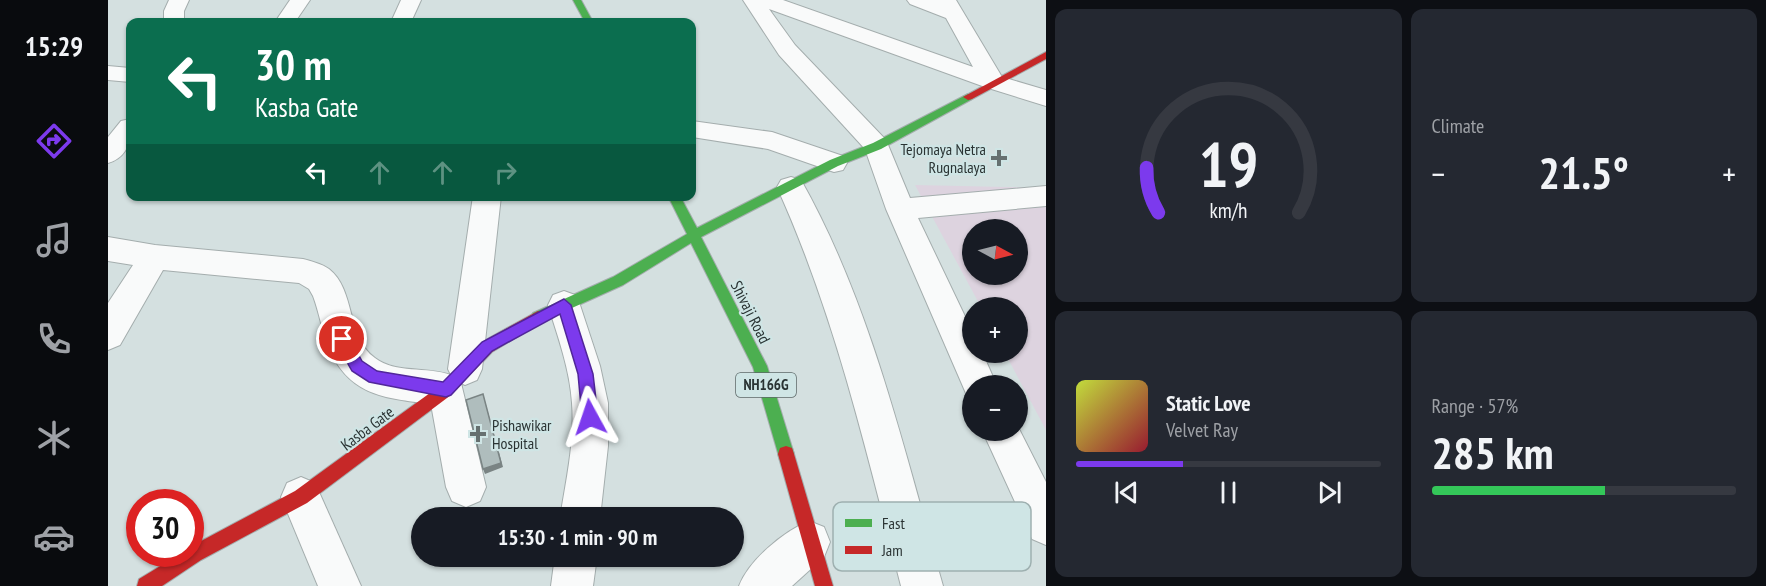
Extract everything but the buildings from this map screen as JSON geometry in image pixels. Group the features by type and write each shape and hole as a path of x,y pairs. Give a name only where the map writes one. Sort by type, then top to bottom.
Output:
{"main road":[{"path":"576,0 587,18"},
{"name":"Kasba Gate","path":"146,586 195,555 301,497 455,379 487,347 564,305 618,281 693,236 834,163 877,146 1046,55"},
{"name":"Shivaji Road","path":"677,201 760,366 809,542 824,586"}],"street":[{"path":"174,18 174,11 179,0"},
{"path":"288,18 300,0"},
{"path":"403,18 411,0"},
{"path":"753,0 788,50 877,146 900,209 975,375"},
{"path":"764,0 993,82 1046,98"},
{"path":"917,0 950,7 993,82"},
{"path":"108,73 126,75"},
{"path":"696,130 772,141 834,163"},
{"path":"108,154 126,132"},
{"path":"791,187 809,223 848,325 898,502"},
{"path":"900,209 1046,196"},
{"path":"466,487 455,379 487,201"},
{"path":"108,249 156,257 303,271 318,278 328,295 342,339 357,366 374,377 455,379"},
{"path":"108,335 156,257"},
{"path":"564,305 585,374 590,402 590,432 581,507"},
{"path":"1005,441 1046,525"},
{"path":"301,497 340,586"},
{"path":"760,586 809,542"},
{"path":"572,586 575,567"},
{"path":"918,571 922,586"}],"shaded area":[{"path":"915,185 1046,188 1046,430 1028,396 1028,375 1017,375 1010,363 1028,363 1028,297 976,297 969,285 1028,285 1028,219 962,219 962,272"}],"traffic: fast":[{"path":"577,0 587,18"},
{"path":"538,317 618,281 693,236 834,163 877,146 968,97"},
{"path":"677,201 760,366 786,454"}],"traffic: jam":[{"path":"968,97 1046,55"},
{"path":"146,586 195,554 301,497 446,390 487,347 538,317"},
{"path":"786,454 824,586"}],"place":[{"name":"Tejomaya Netra Rugnalaya","path":"999,158"},
{"name":"Pishawikar Hospital","path":"478,434"}],"route":[{"path":"342,339 357,366 374,377 446,390 487,347 541,315 564,305 585,374 590,417"}]}
